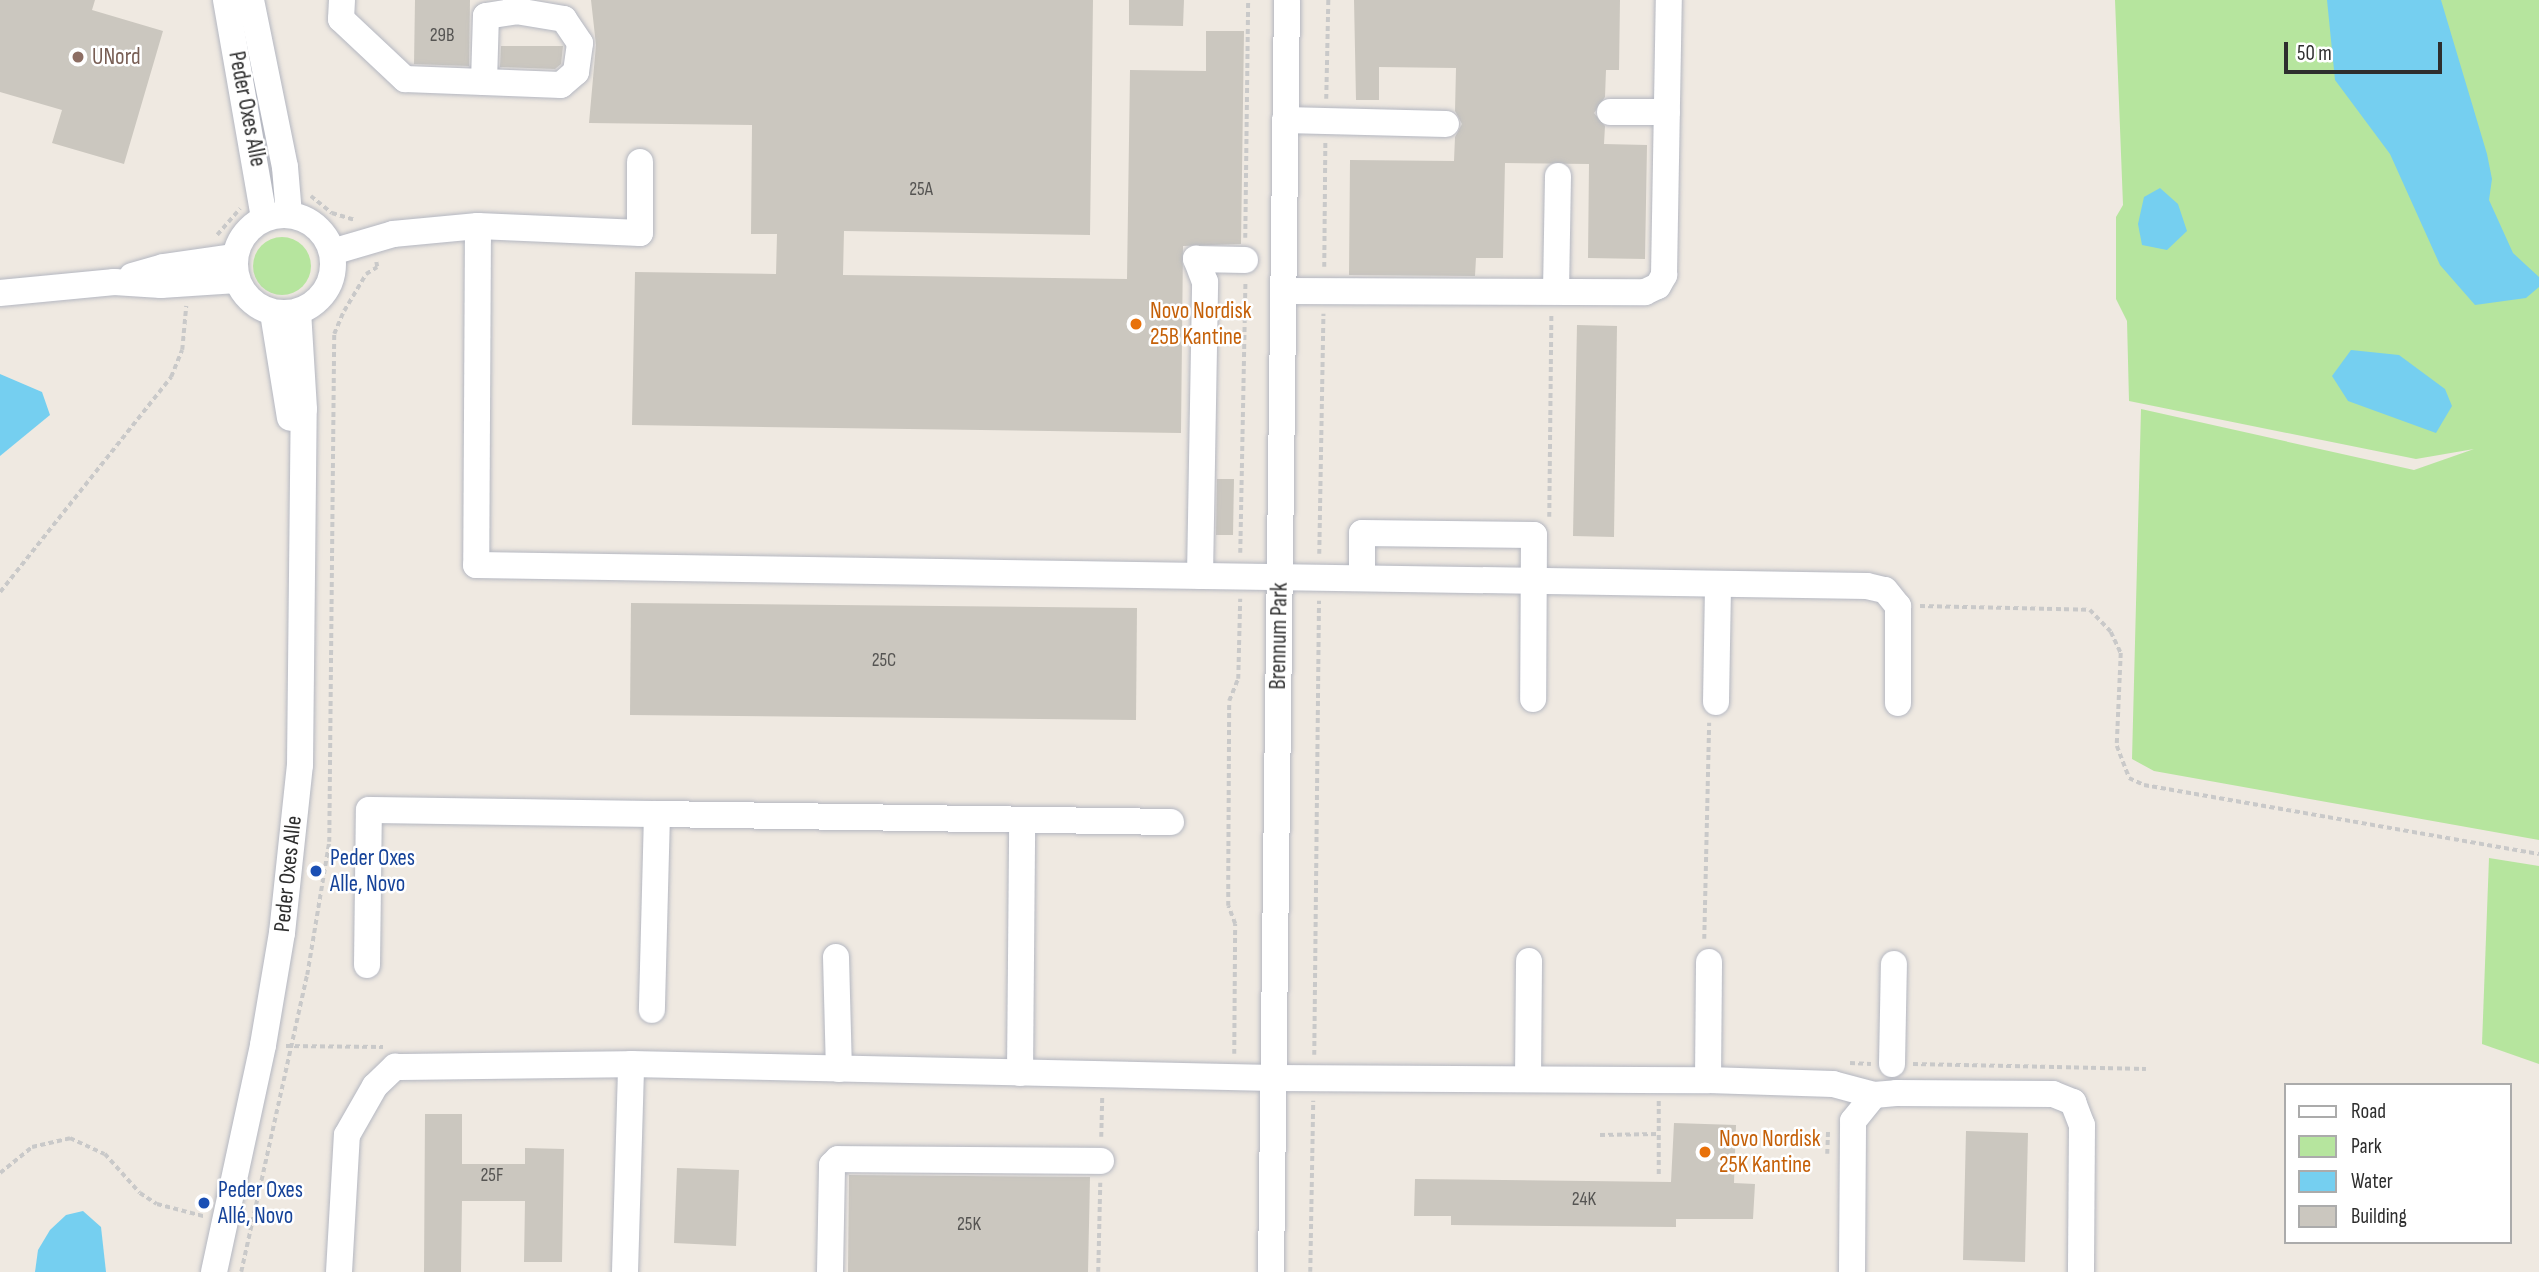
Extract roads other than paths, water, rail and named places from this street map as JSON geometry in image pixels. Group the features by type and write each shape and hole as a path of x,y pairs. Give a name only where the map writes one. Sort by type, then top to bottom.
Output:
{"street":[{"name":"Peder Oxes Alle","path":"226,0 277,217"},
{"name":"Peder Oxes Alle","path":"251,0 285,167 277,217"},
{"path":"342,0 341,19 405,79 561,85 576,72 580,43 564,19 516,6 486,16 485,82"},
{"name":"Brennum Park","path":"1270,1272 1287,0"},
{"path":"1283,290 1645,292 1664,275 1669,0"},
{"path":"1610,112 1667,112"},
{"path":"1285,120 1446,124"},
{"path":"332,252 393,234 478,226 640,233 640,162"},
{"path":"1553,291 1558,176"},
{"path":"277,217 316,227 332,252 331,274 322,295 286,312 251,301 236,269 240,241 277,217"},
{"path":"478,226 476,565 1718,583 1885,590 1898,606 1898,703"},
{"path":"1200,576 1205,282 1196,259 1245,260"},
{"path":"114,282 163,267 236,269"},
{"path":"0,293 114,282 185,284 236,269"},
{"name":"Peder Oxes Alle","path":"214,1272 227,1221 282,933 300,765 302,469 286,312"},
{"path":"1362,578 1362,533 1534,535 1533,699"},
{"path":"1713,709 1718,583"},
{"path":"367,965 369,810 1171,822"},
{"path":"652,1010 657,814"},
{"path":"1020,1073 1022,820"},
{"path":"1706,955 1708,1080"},
{"path":"836,957 839,1069"},
{"path":"1528,1079 1529,961"},
{"path":"1892,1064 1894,964"},
{"path":"625,1272 631,1064"},
{"path":"339,1272 347,1135 375,1086 395,1066 631,1064 1273,1078 1708,1080 1833,1084 1874,1095 2053,1094 2073,1102 2082,1125 2081,1272"},
{"path":"1852,1272 1853,1121 1874,1095"},
{"path":"830,1272 832,1165 838,1158 1101,1161"}],"water":[{"path":"2327,0 2441,0 2487,154 2492,179 2489,200 2513,253 2539,277 2539,287 2526,298 2475,305 2440,265 2390,154 2335,80"},
{"path":"2160,188 2178,204 2187,231 2167,250 2142,245 2138,224 2144,197"},
{"path":"2351,350 2399,355 2445,389 2452,406 2436,433 2348,401 2332,376"},
{"path":"0,374 42,392 50,415 0,456"},
{"path":"83,1211 101,1227 106,1272 35,1272 38,1250 50,1230 66,1215"}],"place":[{"name":"UNord","path":"78,57"},
{"name":"Novo Nordisk 25B Kantine","path":"1136,324"},
{"name":"Peder Oxes Alle, Novo","path":"316,871"},
{"name":"Novo Nordisk 25K Kantine","path":"1705,1152"},
{"name":"Peder Oxes Allé, Novo","path":"204,1203"}]}
